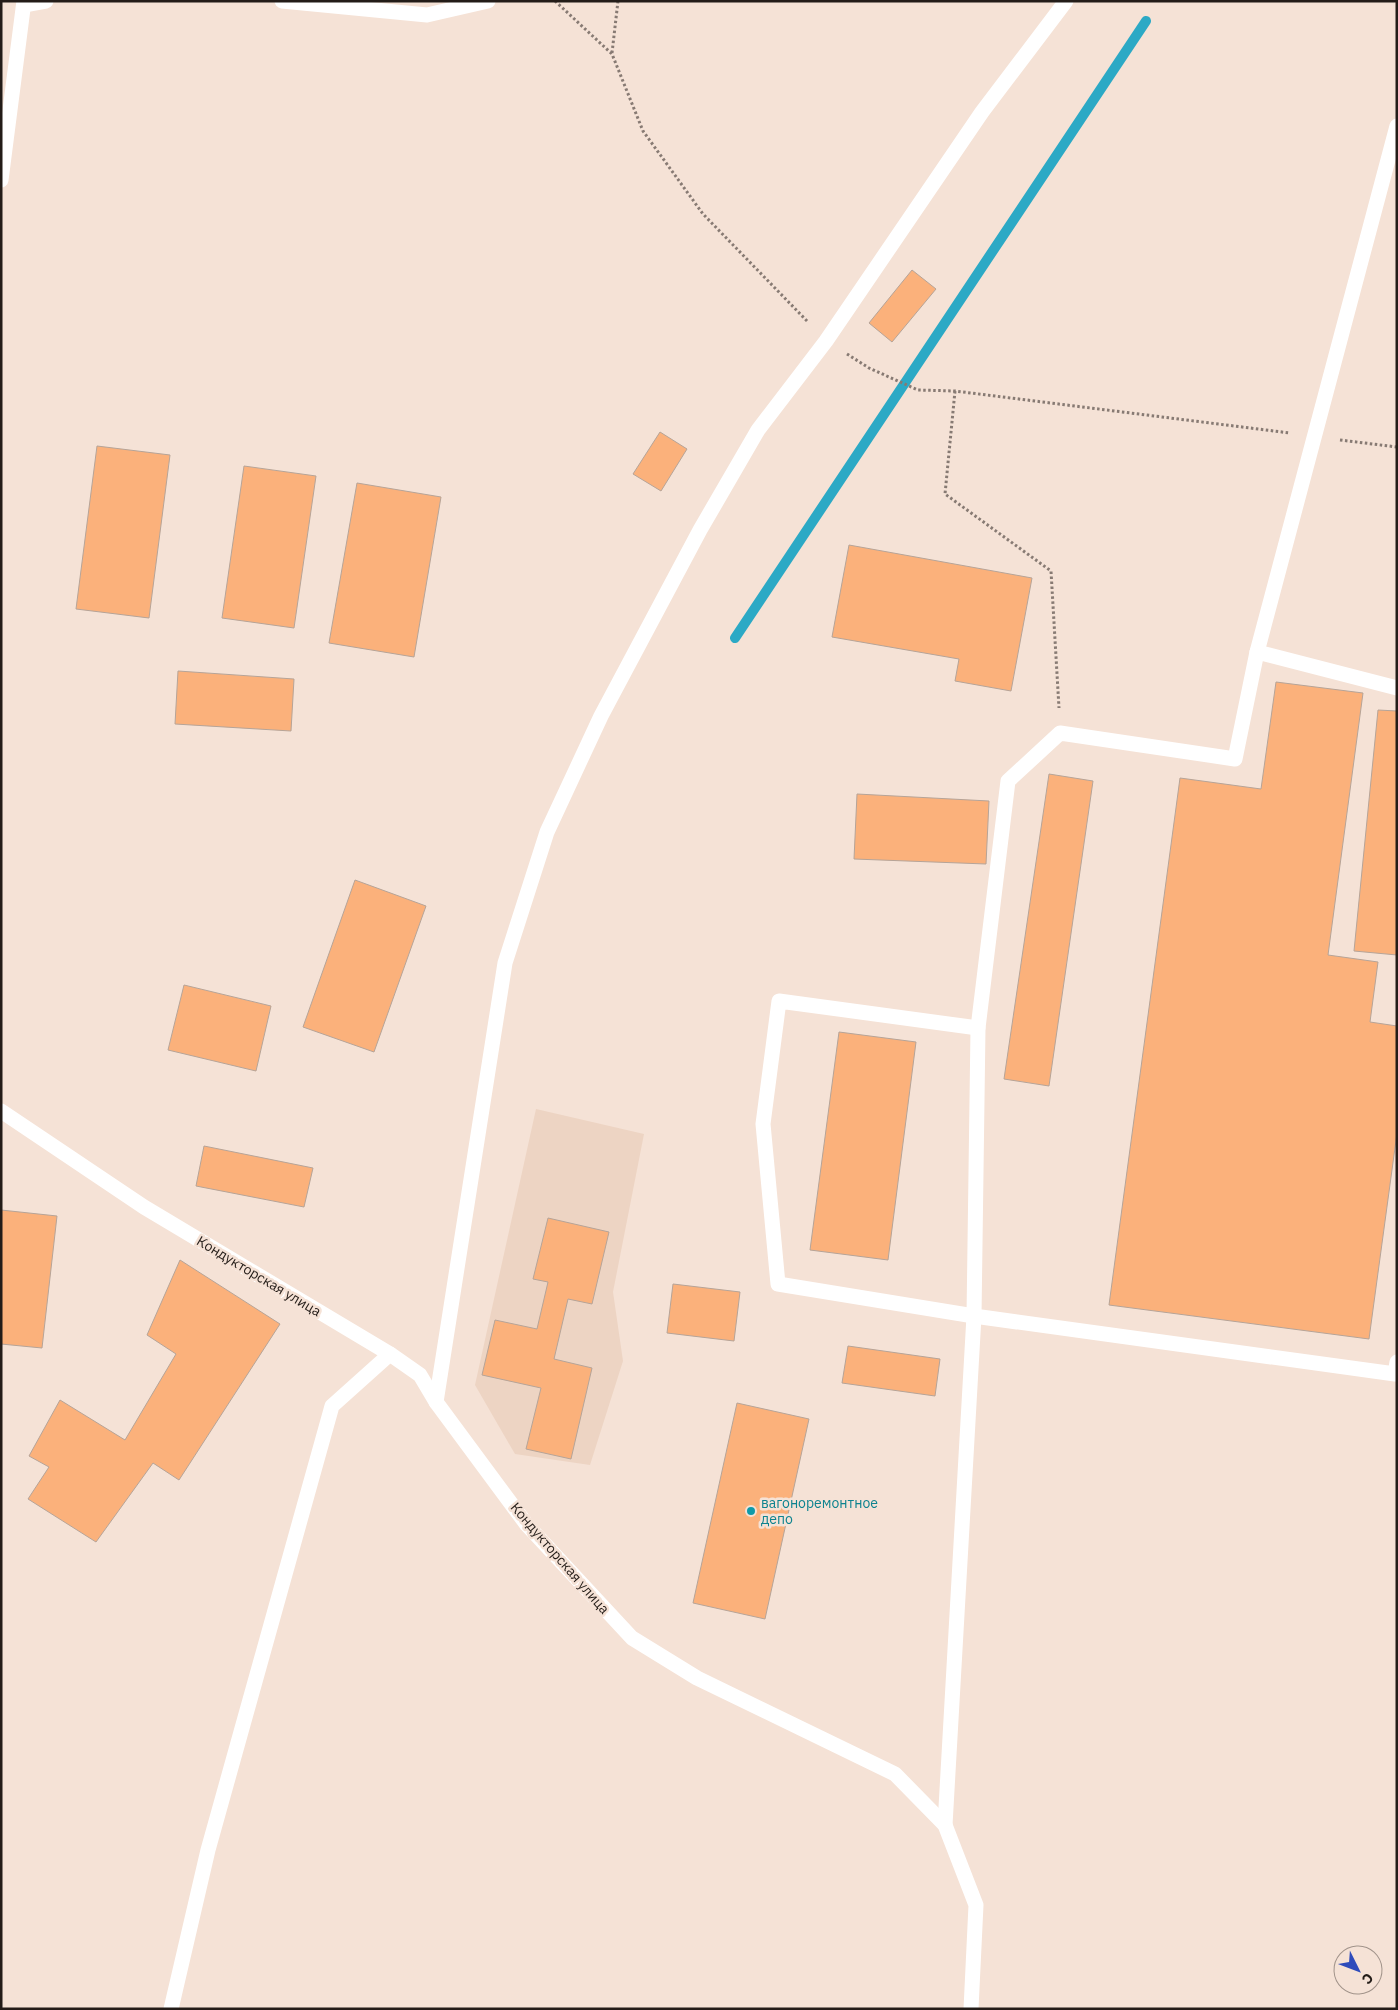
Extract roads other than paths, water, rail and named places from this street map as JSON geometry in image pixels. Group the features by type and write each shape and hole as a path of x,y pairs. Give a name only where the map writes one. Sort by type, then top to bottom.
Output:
{"lane":[{"path":"1,180 24,3 46,1"},
{"path":"282,1 427,14 485,2"},
{"path":"436,1402 505,964 547,832 601,716 700,530 758,430 826,341 982,112 1066,1"},
{"path":"945,1825 974,1316 978,1028 1008,782 1060,733 1235,759 1257,652 1397,126"},
{"path":"1257,652 1397,688"},
{"path":"978,1028 779,1001 763,1124 778,1284 974,1316 1395,1374 1397,1362"},
{"name":"Кондукторская улица","path":"1,1111 144,1207 390,1354 420,1375 436,1402 527,1525 632,1638 697,1678 895,1774 945,1825 976,1905 971,2009"},
{"path":"171,2009 208,1850 332,1406 390,1354"}],"waterway":[{"path":"735,638 1146,21"}],"place":[{"name":"вагоноремонтное депо","path":"751,1511"}]}
